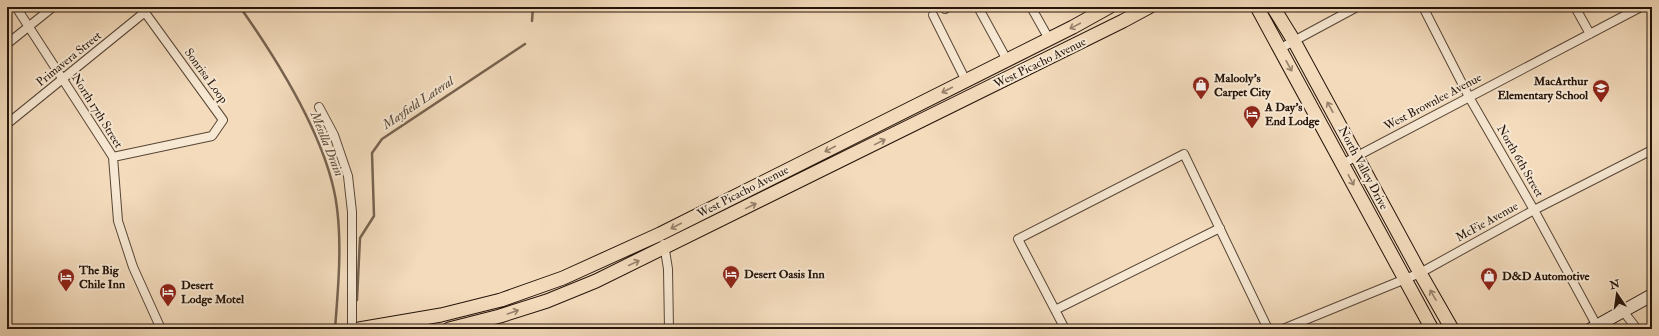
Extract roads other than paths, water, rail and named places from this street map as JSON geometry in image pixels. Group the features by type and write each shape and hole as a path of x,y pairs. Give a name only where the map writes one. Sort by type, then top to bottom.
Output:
{"main road":[{"name":"West Picacho Avenue","path":"359,329 378,327 441,315 502,300 563,278 660,234 966,81 1109,7"},
{"name":"West Picacho Avenue","path":"449,329 500,316 547,301 596,281 666,248 1110,28 1149,7"},
{"name":"North Valley Drive","path":"1257,7 1404,280 1432,329"},
{"name":"North Valley Drive","path":"1273,7 1294,41 1452,329"}],"street":[{"name":"North 17th Street","path":"16,7 113,157 118,221 133,267 161,329"},
{"path":"7,44 53,7"},
{"path":"978,7 1007,60"},
{"path":"1031,7 1049,39"},
{"path":"1279,49 1357,7"},
{"name":"North 6th Street","path":"1423,7 1469,97 1534,210 1594,327"},
{"path":"1575,7 1590,34"},
{"name":"West Brownlee Avenue","path":"1342,164 1641,7"},
{"name":"Primavera Street","path":"7,124 63,79 143,10"},
{"name":"Sonrisa Loop","path":"113,157 212,136 224,120 143,10"},
{"path":"933,15 966,81"},
{"path":"319,107 334,135 348,176 352,212 352,329"},
{"name":"McFie Avenue","path":"1283,329 1420,273 1534,210 1652,150"},
{"path":"1065,329 1018,239 1184,154 1268,329"},
{"path":"1055,310 1220,228"},
{"path":"660,234 666,248 669,329"},
{"path":"1594,327 1652,295"},
{"path":"1623,311 1637,329"}],"waterway":[{"name":"Mesilla Drain","path":"240,7 255,28 300,103 324,156 332,183 337,208 339,238 339,268 335,329"},
{"name":"Mayfield Lateral","path":"532,21 533,7"},
{"name":"Mayfield Lateral","path":"357,300 360,238 374,216 372,153 382,139 525,44"}],"place":[{"name":"Malooly's Carpet City","path":"1201,100"},
{"name":"MacArthur Elementary School","path":"1601,103"},
{"name":"A Day's End Lodge","path":"1252,129"},
{"name":"Desert Oasis Inn","path":"731,289"},
{"name":"D&D Automotive","path":"1489,291"},
{"name":"The Big Chile Inn","path":"66,292"},
{"name":"Desert Lodge Motel","path":"168,307"}]}
